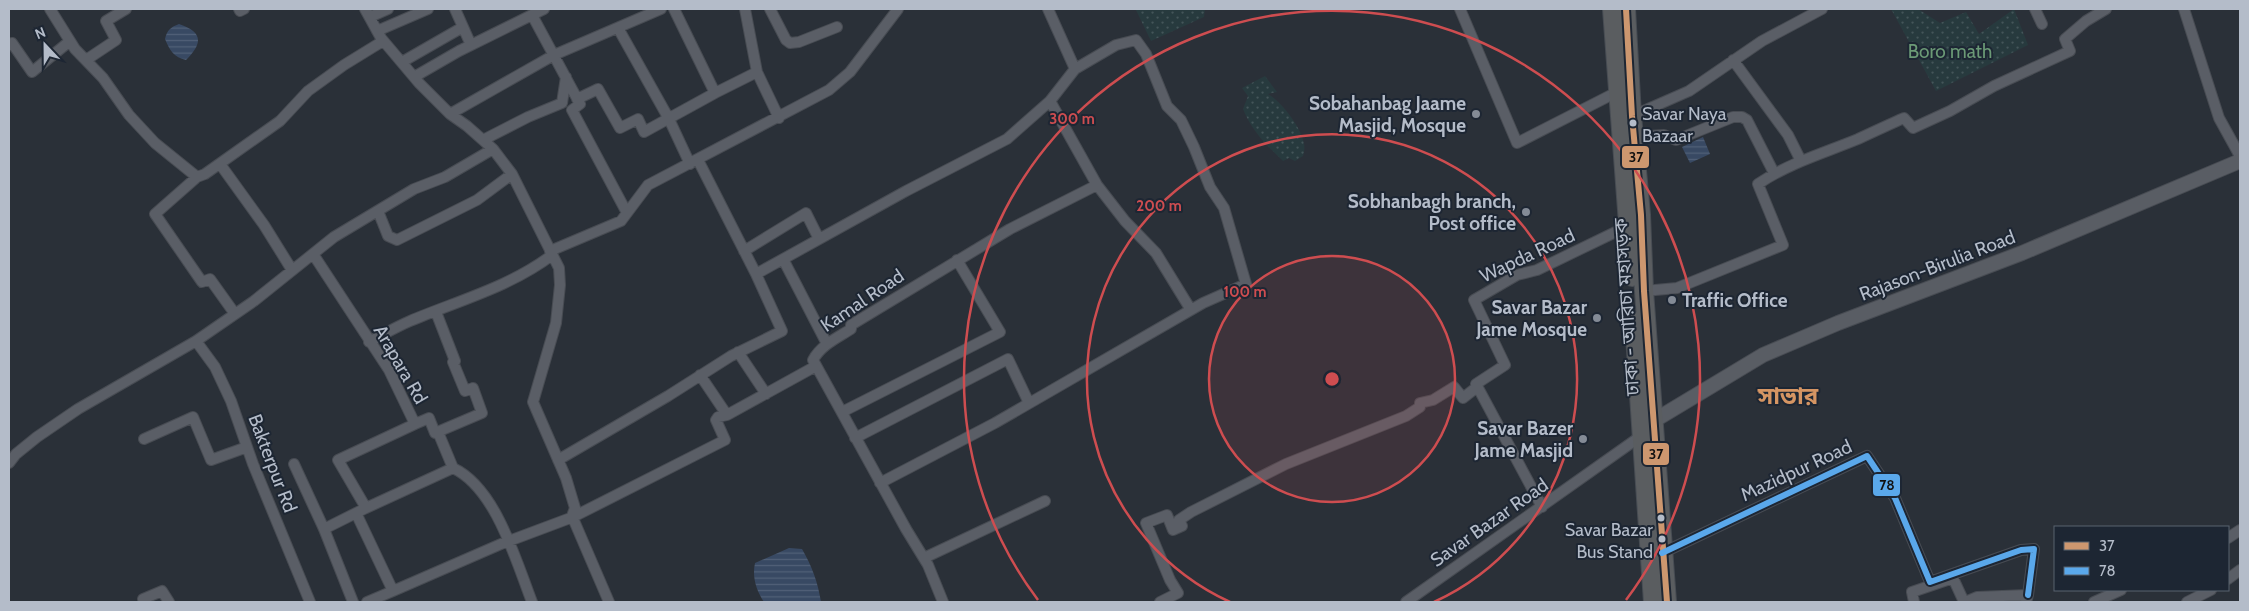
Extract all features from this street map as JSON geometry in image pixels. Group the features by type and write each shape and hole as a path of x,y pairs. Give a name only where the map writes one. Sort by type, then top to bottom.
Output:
{"highway":[{"name":"ঢাকা - আরিচা মহাসড়ক","path":"1612,9 1653,602"},
{"name":"ঢাকা - আরিচা মহাসড়ক","path":"1626,9 1666,602"}],"street":[{"path":"50,9 70,41 103,78 129,115 155,143 197,177"},
{"path":"86,60 116,40 106,21 126,9"},
{"path":"239,9 240,11 244,9"},
{"path":"388,9 368,13 377,31 414,77 450,114 483,140 512,174 558,268 560,285 556,323 533,402 566,478 575,508 573,517 609,602"},
{"path":"377,31 428,9"},
{"path":"455,9 471,45"},
{"path":"414,77 471,45 544,9"},
{"path":"450,114 554,55 661,9"},
{"path":"674,9 715,93"},
{"path":"745,9 758,72 779,118"},
{"path":"770,9 786,40 790,43 806,40 837,27"},
{"path":"369,342 410,321 504,283 542,263 551,253 621,221 648,185 779,118 829,90 850,72 898,9"},
{"path":"1048,9 1075,69"},
{"path":"1460,9 1463,20 1518,143 1617,92"},
{"path":"1632,116 1689,91 1762,41 1822,9"},
{"path":"2035,9 2042,24"},
{"path":"1644,291 1677,288 1783,245 1758,184 1774,173 1904,118 1913,128 1950,111 1994,86 2070,51 2065,39 2086,21 2106,9"},
{"path":"2184,9 2219,118 2240,156"},
{"path":"532,15 580,104 572,110 627,213"},
{"path":"402,62 463,27"},
{"path":"558,460 738,352 782,331 744,251 618,28"},
{"path":"235,314 210,279 202,282 155,214 197,177 220,164 280,121 308,91 383,40"},
{"path":"756,274 906,191 1007,140 1050,101 1075,69 1116,45 1136,40 1146,54 1167,106 1181,120 1210,187 1224,208 1246,284 1191,310 1029,403 880,483"},
{"path":"9,45 12,43 32,72 70,41"},
{"path":"1733,60 1788,134 1801,161"},
{"path":"577,99 598,90 620,128 638,119 644,132 758,72"},
{"path":"483,140 528,117 562,103 566,77"},
{"path":"1050,101 1097,185 1125,222 1156,253 1191,310"},
{"path":"1634,137 1664,135 1676,140 1732,117 1742,117 1747,120 1774,173"},
{"path":"9,463 30,443 78,409 196,341 235,314 334,237 414,189 445,177 492,149"},
{"name":"Rajason-Birulia Road","path":"1654,420 1763,355 1838,323 2022,253 2240,161"},
{"path":"220,164 264,225 292,270"},
{"path":"378,211 388,236 397,240 477,200 512,174"},
{"name":"Kamal Road","path":"816,366 813,360 817,352 852,329 852,325 1010,229 1097,185"},
{"path":"744,251 806,213 819,239"},
{"name":"Wapda Road","path":"1477,387 1476,384 1505,364 1474,300 1517,275 1537,270 1628,226"},
{"name":"Arapara Rd","path":"313,254 389,370 415,424 338,460 361,510 393,591"},
{"path":"783,259 827,344"},
{"path":"842,412 1000,332 957,260"},
{"path":"415,424 429,418 435,433 482,413 473,388 465,391 436,312"},
{"name":"Bakterpur Rd","path":"196,341 215,367 231,401 247,447 310,602"},
{"path":"738,352 766,394"},
{"path":"855,438 1008,358 1029,403"},
{"path":"367,602 573,517 725,440 716,420 718,417 727,415 816,366 880,483 924,558 943,602"},
{"path":"700,375 727,415"},
{"path":"1160,602 1178,593 1170,580 1146,523 1167,515 1173,530 1182,526 1179,520 1191,512 1260,479 1286,464 1406,416 1420,407 1420,403 1432,400 1454,387 1463,398 1477,387 1542,507"},
{"path":"144,439 193,417 211,460 247,447"},
{"path":"438,432 453,468 478,486 495,513 509,542 532,602"},
{"name":"Savar Bazar Road","path":"1406,602 1641,436"},
{"name":"Mazidpur Road","path":"1662,553 1867,456 1895,498 1930,582 2021,550 2034,549 2027,599"},
{"path":"294,464 324,529 353,602"},
{"path":"324,529 453,468"},
{"path":"924,558 1046,501"},
{"path":"2229,537 2240,530"},
{"path":"2229,578 2240,570"},
{"path":"1914,602 1912,592 1954,578 1964,602 1978,597 2027,599"},
{"path":"143,599 162,591 169,602"},
{"path":"2094,602 2119,591"},
{"path":"2187,602 2209,591"}],"green space":[{"path":"1205,9 1204,17 1151,41 1136,10"},
{"name":"Boro math","path":"1891,9 1918,9 1940,23 1966,12 1979,34 2014,9 2028,45 1936,91"},
{"path":"1265,76 1277,92 1268,94 1290,116 1302,138 1303,156 1295,161 1289,158 1283,161 1271,149 1255,131 1243,109 1248,96 1242,88"}],"water":[{"path":"179,24 193,31 198,39 192,54 186,60 173,53 165,39 170,29"},
{"path":"1703,137 1710,154 1690,163 1682,147"},
{"path":"789,548 802,549 814,575 821,602 764,602 761,597 754,578 755,563"}],"transit line":[{"name":"37","path":"1626,9 1667,602"},
{"name":"78","path":"1662,553 1867,456 1895,498 1930,582 2021,550 2034,549 2028,595"}],"place":[{"name":"Sobahanbag Jaame Masjid, Mosque","path":"1476,114"},
{"name":"Savar Naya Bazaar","path":"1633,123"},
{"name":"Sobhanbagh branch, Post office","path":"1526,212"},
{"name":"Traffic Office","path":"1672,300"},
{"name":"Savar Bazar Jame Mosque","path":"1597,318"},
{"name":"Savar Bazer Jame Masjid","path":"1583,439"},
{"name":"Savar Bazar Bus Stand","path":"1662,539"}],"district":[{"name":"সাভার","path":"1788,396"}]}
